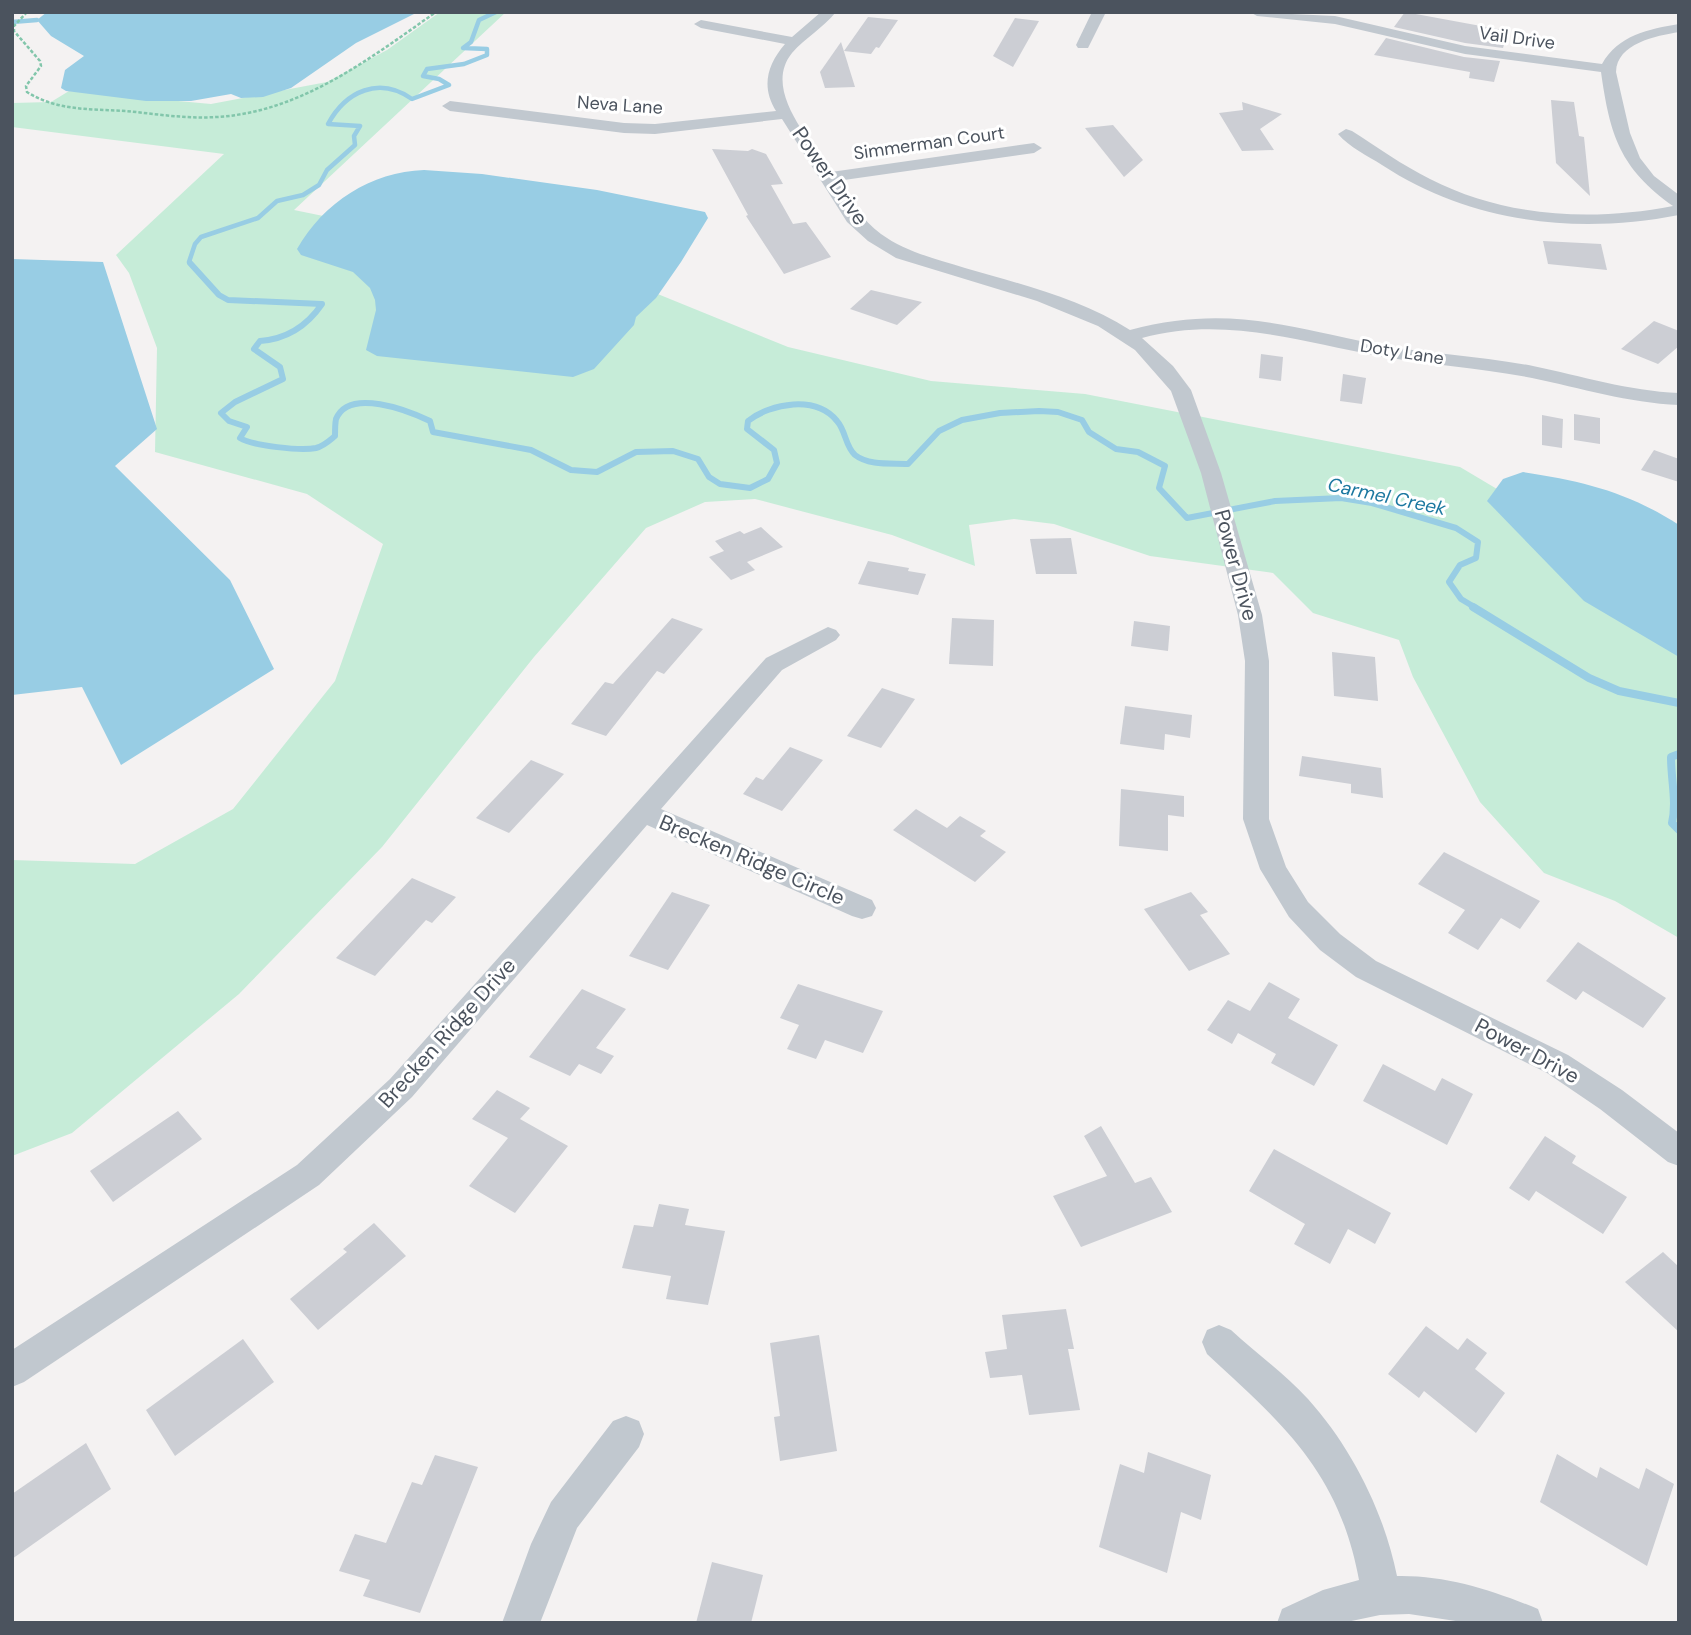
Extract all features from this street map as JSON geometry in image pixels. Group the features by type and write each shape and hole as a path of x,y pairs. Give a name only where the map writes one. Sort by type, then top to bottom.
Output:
{"street":[{"name":"Power Drive","path":"829,12 782,56 773,77 776,98 853,218 874,237 902,254 1073,307 1105,322 1158,362 1181,390 1211,473 1250,615 1257,661 1256,819 1261,841 1286,895 1307,923 1337,950 1373,974 1538,1054 1629,1112 1679,1152"},
{"path":"1083,45 1100,12"},
{"name":"Vail Drive","path":"1256,12 1335,20 1465,50 1608,69"},
{"path":"701,24 795,42"},
{"path":"1679,28 1633,41 1617,52 1608,69 1627,153 1636,168 1679,203"},
{"name":"Neva Lane","path":"450,106 624,128 655,129 787,114"},
{"path":"1346,134 1436,189 1506,211 1582,220 1643,218 1679,210"},
{"name":"Simmerman Court","path":"829,177 1034,148"},
{"name":"Doty Lane","path":"1127,336 1186,321 1258,323 1381,350 1528,372 1649,396 1679,399"},
{"name":"Brecken Ridge Drive","path":"12,1370 308,1175 401,1088 774,664 828,635"},
{"name":"Brecken Ridge Circle","path":"642,812 862,908"},
{"path":"1219,1342 1294,1410 1327,1450 1370,1536 1381,1594"},
{"path":"521,1623 550,1544 564,1515 626,1434"},
{"path":"1296,1623 1319,1609 1354,1598 1381,1594 1418,1595 1476,1605 1524,1623"}],"path":[{"path":"27,12 14,31 40,61 41,66 26,86 27,92 36,99 76,107 219,117 270,109 312,93 436,12"}],"green space":[{"path":"440,12 506,12 294,210 611,275 788,347 931,381 1085,394 1460,467 1679,597 1679,938 1615,901 1544,873 1480,802 1413,677 1399,640 1313,613 1273,573 1150,556 1054,524 1014,519 969,525 975,566 892,535 755,499 705,502 646,528 534,657 382,847 239,994 72,1133 12,1156 12,860 135,864 233,809 335,681 383,544 307,494 155,452 157,348 129,273 116,255 224,154 12,127 12,103 51,102 69,91 211,104 327,82 387,50"}],"water":[{"path":"47,12 418,12 356,43 291,88 263,97 241,98 231,94 191,101 146,101 66,91 61,88 65,70 84,56 51,36 37,20"},
{"path":"424,170 482,174 597,190 705,212 708,218 656,298 636,317 634,325 594,369 573,377 377,356 366,350 376,310 370,288 353,272 301,255 297,249 321,217 351,193 386,177"},
{"path":"12,259 103,262 157,429 115,466 230,580 274,669 121,765 82,687 12,695"},
{"path":"1523,472 1566,479 1623,496 1679,525 1679,657 1584,601 1487,501 1503,479"}],"building":[{"path":"1405,12 1508,31 1503,48 1465,43 1394,27"},
{"path":"868,17 898,20 879,48 876,47 871,54 844,51"},
{"path":"1015,18 1039,21 1013,67 993,56"},
{"path":"1386,38 1464,57 1500,61 1494,82 1469,78 1470,72 1374,55"},
{"path":"841,42 855,87 825,88 820,72"},
{"path":"1551,100 1574,102 1579,136 1584,137 1590,196 1556,163"},
{"path":"1242,102 1282,114 1260,129 1274,150 1242,151 1219,113 1243,110"},
{"path":"1113,125 1143,160 1124,177 1085,128"},
{"path":"712,149 752,149 766,154 783,184 771,185 793,224 806,222 831,257 784,274 746,216 748,215"},
{"path":"1543,241 1601,244 1607,270 1548,264"},
{"path":"871,290 922,302 897,325 850,309"},
{"path":"1654,321 1679,331 1679,346 1658,364 1621,349"},
{"path":"1261,354 1283,357 1281,381 1259,378"},
{"path":"1343,374 1366,378 1362,404 1340,401"},
{"path":"1574,414 1600,418 1600,444 1574,440"},
{"path":"1542,415 1563,419 1562,448 1542,445"},
{"path":"1654,450 1679,459 1679,482 1641,470"},
{"path":"761,527 783,547 747,562 755,570 731,580 709,557 724,551 715,541 740,531 744,534"},
{"path":"1071,538 1077,574 1036,574 1030,539"},
{"path":"868,561 909,568 908,571 926,574 918,595 858,584"},
{"path":"672,618 703,629 664,674 657,671 606,736 571,724 605,682 613,684"},
{"path":"952,618 994,620 993,666 949,664"},
{"path":"1134,621 1170,626 1168,651 1131,646"},
{"path":"1332,652 1375,657 1378,701 1334,696"},
{"path":"882,688 915,699 881,748 847,736"},
{"path":"1125,706 1192,715 1190,738 1165,734 1164,750 1120,744"},
{"path":"790,747 823,760 782,811 743,794 756,777 763,780"},
{"path":"1302,756 1381,768 1383,798 1351,793 1351,784 1299,776"},
{"path":"531,760 564,774 509,833 476,818"},
{"path":"1121,789 1184,796 1184,817 1168,815 1168,851 1119,846"},
{"path":"916,809 947,828 960,816 986,831 980,836 1006,852 975,882 893,830"},
{"path":"1444,852 1540,901 1520,929 1501,918 1478,950 1448,933 1465,910 1418,884"},
{"path":"412,878 456,897 432,923 426,920 375,976 336,958"},
{"path":"672,892 710,905 668,970 629,956"},
{"path":"1191,892 1208,912 1200,915 1230,954 1189,971 1144,909"},
{"path":"1578,942 1666,998 1643,1028 1583,991 1576,1000 1546,981"},
{"path":"1269,982 1300,999 1288,1018 1338,1045 1314,1086 1271,1063 1276,1054 1238,1033 1232,1044 1207,1030 1228,1000 1250,1011"},
{"path":"798,984 883,1011 863,1053 825,1040 816,1059 787,1049 799,1025 780,1018"},
{"path":"582,989 626,1009 596,1048 614,1056 601,1074 579,1064 570,1076 529,1057"},
{"path":"1383,1064 1435,1091 1442,1078 1473,1094 1447,1145 1363,1101"},
{"path":"497,1090 530,1108 520,1119 568,1146 515,1213 469,1186 508,1138 472,1119"},
{"path":"178,1111 202,1139 113,1202 90,1171"},
{"path":"1101,1126 1135,1183 1151,1177 1172,1212 1081,1247 1053,1196 1107,1176 1084,1136"},
{"path":"1545,1136 1576,1156 1572,1163 1627,1197 1603,1234 1536,1191 1529,1201 1509,1188"},
{"path":"1274,1149 1391,1213 1375,1244 1348,1229 1330,1264 1294,1244 1305,1224 1249,1191"},
{"path":"659,1204 689,1209 685,1225 725,1231 708,1305 666,1299 671,1276 622,1268 634,1225 653,1227"},
{"path":"374,1223 406,1256 318,1330 290,1299 347,1252 343,1249"},
{"path":"1663,1252 1679,1267 1679,1332 1625,1282"},
{"path":"1066,1309 1074,1349 1068,1349 1080,1410 1029,1415 1022,1375 990,1378 985,1352 1007,1349 1002,1315"},
{"path":"1426,1326 1458,1350 1467,1338 1487,1353 1475,1369 1505,1393 1476,1433 1424,1391 1419,1398 1388,1374"},
{"path":"819,1335 837,1451 780,1461 774,1417 780,1416 770,1343"},
{"path":"243,1339 274,1382 175,1456 146,1410"},
{"path":"86,1443 111,1489 12,1559 12,1494"},
{"path":"1148,1452 1211,1475 1201,1520 1181,1512 1167,1573 1099,1547 1120,1464 1144,1473"},
{"path":"1557,1454 1597,1478 1600,1467 1639,1489 1646,1468 1674,1484 1647,1566 1540,1502"},
{"path":"435,1455 478,1467 420,1613 363,1596 370,1580 339,1571 355,1534 386,1543 412,1482 422,1485"},
{"path":"712,1562 763,1575 751,1623 696,1623"}],"waterway":[{"name":"Carmel Creek","path":"190,263 195,244 201,237 258,218 277,201 303,195 319,185 327,170 355,145 354,136 360,126 328,124 344,103 364,90 376,88 400,92 412,99 449,85 439,79 423,76 427,69 464,64 487,55 487,49 463,48 471,42 479,20 496,12"},
{"path":"12,22 37,20"},
{"name":"Carmel Creek","path":"190,263 219,295 228,300 322,304 310,319 296,330 260,341 254,349 280,367 283,379 235,402 221,413 229,421 247,427 240,438 246,441 289,448 319,447 335,436 336,419 343,409 353,404 380,404 430,421 433,432 531,450 571,470 597,472 636,452 673,451 698,459 709,477 720,484 750,488 768,479 777,463 774,450 747,429 748,421 781,406 806,405 828,413 840,425 855,455 867,461 888,464 908,464 939,431 962,420 1000,413 1058,412 1082,420 1089,432 1116,449 1138,452 1165,466 1159,488 1187,518 1275,501 1341,498 1372,503 1456,528 1478,542 1476,558 1460,565 1449,582 1461,599 1476,608"},
{"name":"Carmel Creek","path":"1473,607 1589,678 1619,691 1679,703"},
{"name":"Carmel Creek","path":"1679,754 1671,757 1674,799 1672,823 1679,830"}]}
